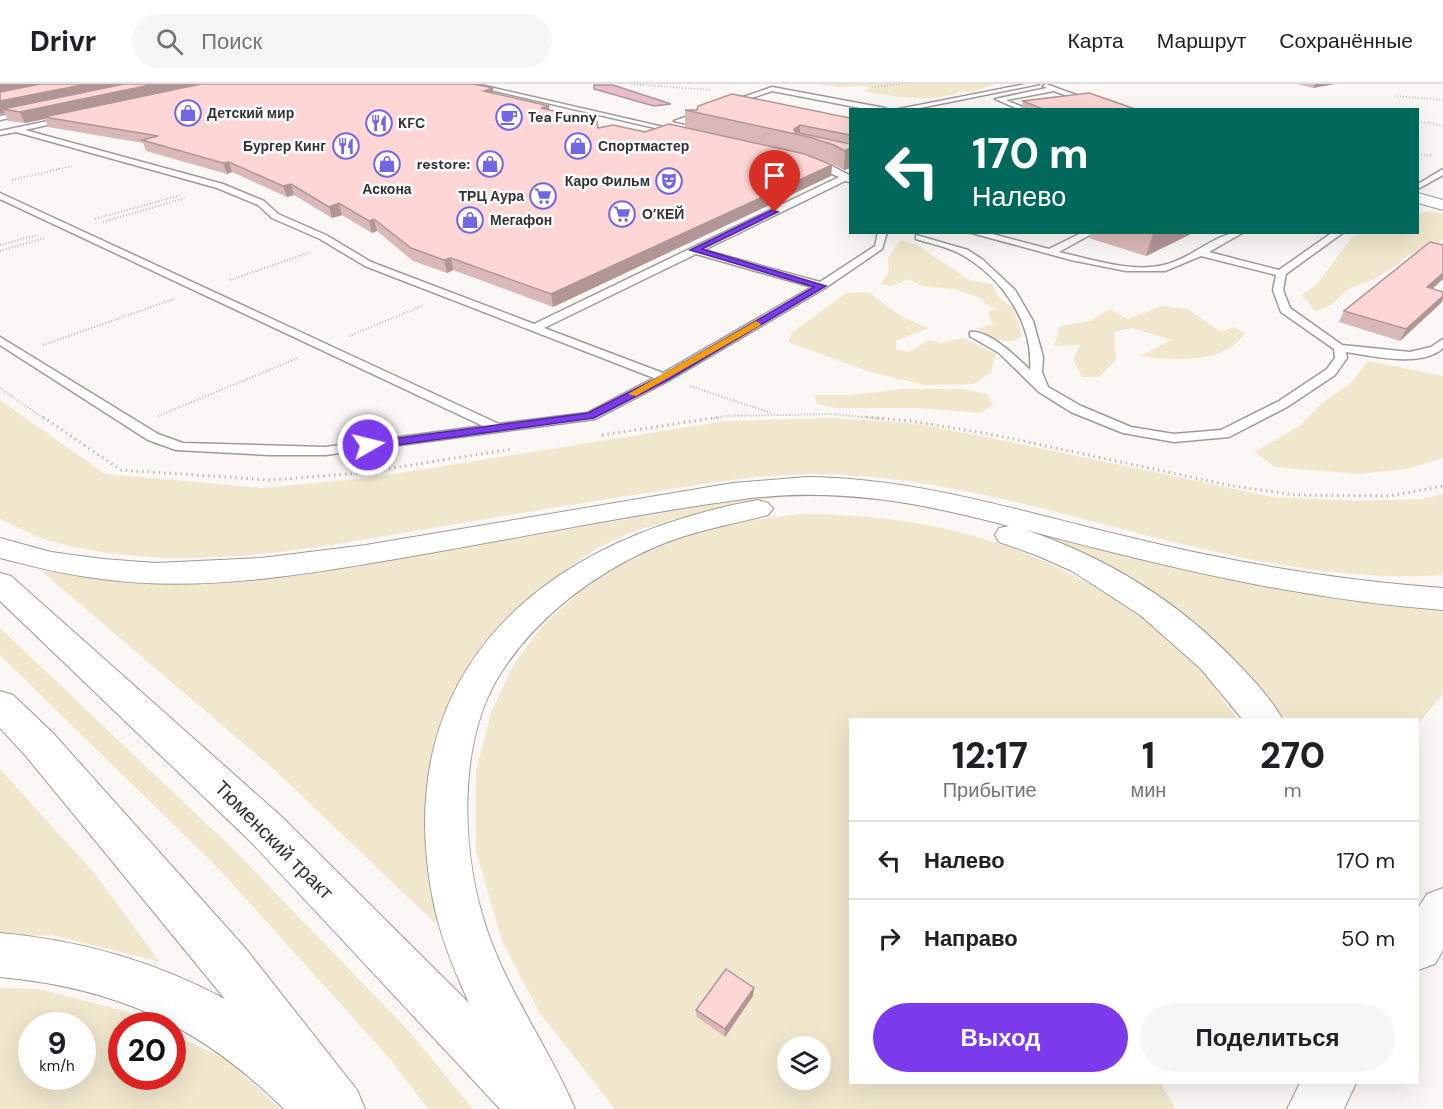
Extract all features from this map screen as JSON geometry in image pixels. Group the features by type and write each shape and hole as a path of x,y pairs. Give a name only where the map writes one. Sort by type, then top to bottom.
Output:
{"main road":[{"path":"0,548 45,560 130,570 191,573 255,569 391,550 726,493 787,486 834,486 884,490 934,498 1271,578 1385,596 1443,599"},
{"path":"548,1109 486,991 467,941 456,901 449,854 448,789 453,753 462,718 488,664 526,619 564,588 621,551 664,532 691,524 745,511 776,507 832,504 884,506 979,526 1069,558 1144,603 1227,673 1262,718"},
{"name":"Тюменский тракт","path":"0,583 267,830 537,1109"},
{"path":"0,705 39,744 230,964 338,1109"},
{"path":"1419,946 1443,909"},
{"path":"0,955 40,959 88,969 153,991 194,1009 267,1056 321,1109"},
{"path":"1299,1109 1306,1084"},
{"path":"1314,1109 1329,1084"}],"street":[{"path":"1419,198 1443,205"}],"lane":[{"path":"468,84 695,135"},
{"path":"908,108 1038,84 1107,108"},
{"path":"699,126 677,121 772,88 874,108"},
{"path":"1022,108 998,99 1055,89"},
{"path":"805,107 827,99"},
{"path":"0,118 32,112"},
{"path":"0,133 80,116"},
{"path":"621,129 639,122"},
{"path":"17,130 220,186 261,203 275,216 323,237 368,264 664,378"},
{"path":"807,160 829,168 848,179"},
{"path":"1419,186 1443,171"},
{"path":"535,328 694,250 848,179"},
{"path":"0,196 496,427"},
{"path":"0,340 153,436 181,447 270,452 325,451 590,416 664,378 821,286 879,247 882,234"},
{"path":"980,234 1051,252 1142,270 1164,268 1236,234"},
{"path":"1051,252 1087,234"},
{"path":"1337,234 1281,273 1278,290 1286,310 1339,348 1389,354 1426,355 1438,349 1443,342"},
{"path":"919,237 965,252 980,262 1011,292 1028,321 1037,357 1036,372 1044,389"},
{"path":"694,250 821,286"},
{"path":"1199,253 1281,273"},
{"path":"974,334 1003,351 1044,389 1076,409 1128,430 1174,438 1224,434 1283,404 1331,372 1341,358 1339,348"}],"path":[{"path":"631,84 758,94"},
{"path":"870,87 901,84"},
{"path":"1397,96 1443,100"},
{"path":"1419,121 1443,126"},
{"path":"11,181 114,155"},
{"path":"0,251 192,192"},
{"path":"0,245 186,197"},
{"path":"664,378 775,414"},
{"path":"0,388 121,470 271,480 361,473 515,449"},
{"path":"597,436 727,416 832,414 911,421 990,434 1233,486 1295,495 1389,496 1443,486"}],"shaded area":[{"path":"820,84 996,84 972,92 920,98 863,91 870,88 867,86 839,87"},
{"path":"594,85 613,85 671,104 654,106 594,89"},
{"path":"1430,211 1443,214 1443,239 1435,246 1408,254 1399,264 1374,279 1348,289 1331,305 1315,311 1302,295 1317,284 1352,237 1361,234 1419,234 1419,214"},
{"path":"901,240 917,245 971,281 992,284 1001,300 1014,309 1022,336 1011,341 999,340 977,328 993,325 988,312 997,309 985,304 981,298 954,289 922,286 908,279 892,286 881,284 889,271 888,257"},
{"path":"868,292 902,317 929,328 896,341 896,350 909,352 929,340 941,343 964,338 996,354 991,372 974,384 925,385 870,372 788,342 793,332 846,293"},
{"path":"1162,306 1188,309 1221,332 1233,327 1245,333 1225,351 1197,358 1168,359 1140,356 1172,340 1132,328 1114,332 1116,360 1099,377 1082,377 1073,359 1080,345 1054,346 1060,326 1090,321 1110,309 1128,319"},
{"path":"1368,361 1443,376 1443,458 1407,469 1357,474 1275,467 1255,452 1301,425 1321,404 1352,382"},
{"path":"901,389 962,389 987,394 993,404 981,413 919,408 835,408 817,404 814,395 852,395"},
{"path":"0,400 105,474 262,488 369,478 726,421 833,418 911,423 1273,497 1354,501 1422,499 1443,494 1443,575 1363,575 1285,566 1208,550 977,493 899,480 820,474 780,475 719,482 287,551 194,558 147,557 100,552 47,540 0,519"},
{"path":"807,494 745,502 677,518 632,532 594,550 560,574 518,611 475,659 452,706 443,916 435,923 277,772 40,570 129,580 240,579 312,573 751,498"},
{"path":"800,514 843,515 927,525 1006,546 1044,561 1082,580 1150,624 1197,665 1237,718 849,718 849,1084 1161,1084 1176,1109 615,1109 539,1012 502,941 476,851 476,771 491,713 514,664 543,625 589,584 640,552 690,535 747,521"},
{"path":"1017,527 1175,566 1281,588 1443,610 1443,694 1419,723 1419,718 1284,718 1243,669 1196,626 1153,591 1094,559"},
{"path":"0,628 234,850 408,1030 473,1109 428,1109 391,1060 219,869 0,655"},
{"path":"0,769 95,874 160,962 52,935 0,937"},
{"path":"0,988 39,989 127,1012 108,1012 108,1090 186,1090 186,1040 229,1061 280,1109 0,1109"}],"building":[{"path":"40,84 87,84 0,101 0,92"},
{"path":"124,84 155,84 20,112 3,109"},
{"name":"ТРЦ Аура","path":"201,84 473,84 493,88 484,91 549,106 541,108 597,121 598,128 613,125 645,132 669,124 805,154 832,165 551,294 451,258 444,260 411,248 374,219 369,221 339,203 329,207 291,184 283,186 229,162 223,163 142,140 158,136 44,117"},
{"path":"1089,93 1132,108 1040,108 1023,101"},
{"path":"732,94 849,118 849,135 800,125 794,129 795,132 849,144 849,149 845,151 809,137 685,110 697,110 698,106"},
{"path":"1430,242 1443,245 1443,273 1427,287 1443,292 1443,296 1406,329 1344,311"},
{"path":"726,969 754,988 725,1029 696,1010"}],"slow traffic":[{"path":"633,394 756,324"}],"place":[{"name":"Детский мир","path":"188,113"},
{"name":"Tea Funny","path":"509,117"},
{"name":"KFC","path":"379,123"},
{"name":"Бургер Кинг","path":"346,146"},
{"name":"Спортмастер","path":"578,146"},
{"name":"Аскона","path":"387,164"},
{"name":"restore:","path":"490,164"},
{"name":"Каро Фильм","path":"669,181"},
{"name":"ТРЦ Аура","path":"543,196"},
{"name":"О’КЕЙ","path":"622,214"},
{"name":"Мегафон","path":"470,220"}],"route":[{"path":"368,445 590,416 664,378 821,286 694,250 775,212"}]}
